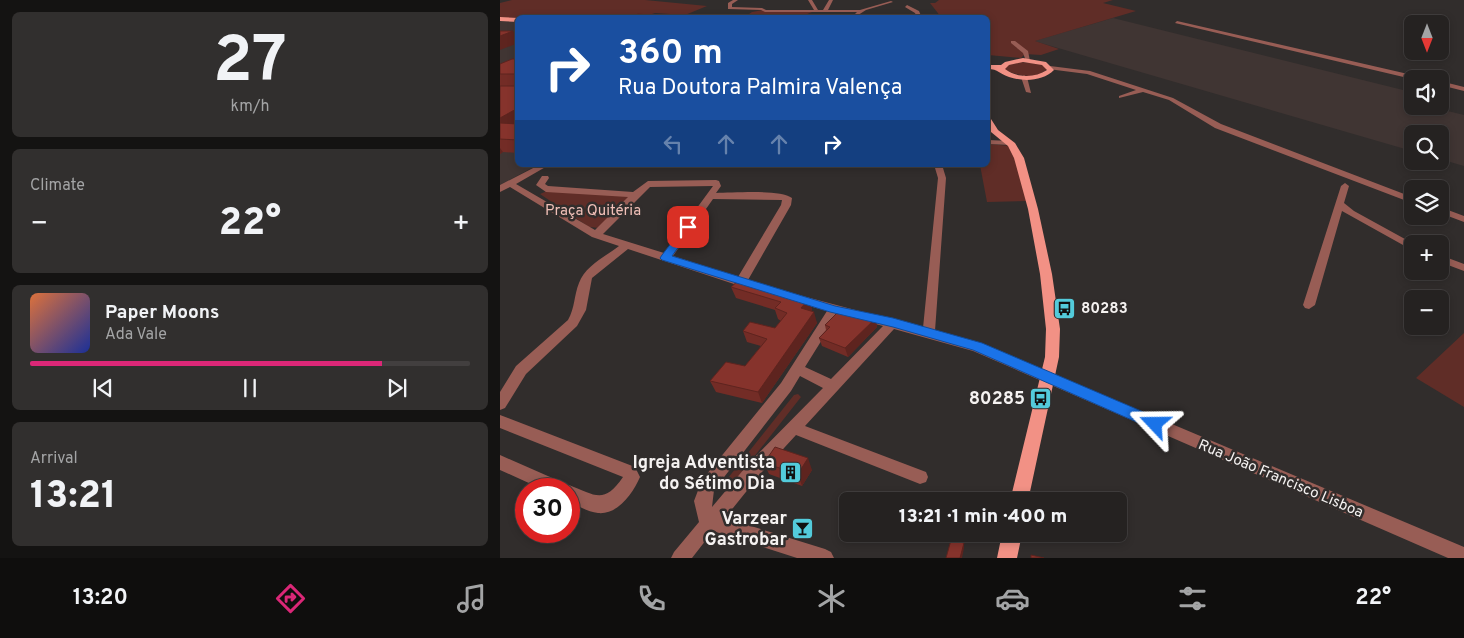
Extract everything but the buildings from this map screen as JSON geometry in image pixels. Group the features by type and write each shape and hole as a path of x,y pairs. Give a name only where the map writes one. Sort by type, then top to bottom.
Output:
{"main road":[{"path":"500,18 515,20"},
{"path":"990,68 1002,69 1010,75 1024,77 1046,74 1050,71 1050,68 1041,62 1028,60 1010,62 1002,69"},
{"path":"990,124 995,132 1010,143 1019,158 1033,209 1046,274 1053,345 1021,492"},
{"path":"1006,558 1010,542"}],"street":[{"path":"736,0 730,4 730,8 764,6 766,11 860,11 889,1"},
{"path":"810,0 816,11"},
{"path":"825,11 831,0"},
{"path":"908,6 918,15"},
{"path":"807,15 816,11"},
{"path":"857,15 860,11"},
{"path":"1177,22 1404,75"},
{"path":"1013,42 1026,52 1028,60"},
{"path":"1050,68 1088,72 1183,104 1218,126 1404,197"},
{"path":"1024,77 1029,92"},
{"path":"1449,85 1464,89"},
{"path":"1121,97 1142,90"},
{"path":"990,142 1010,143"},
{"path":"505,187 542,167"},
{"path":"929,332 942,178 939,168"},
{"path":"545,178 540,185 546,189 635,194"},
{"path":"596,235 635,194 648,184 716,183 717,186 666,258"},
{"path":"1310,305 1341,205 1345,186"},
{"path":"505,187 596,235 760,287"},
{"path":"710,196 774,196 787,198 786,205 741,282"},
{"path":"1341,205 1351,213 1404,243"},
{"path":"1449,213 1464,219"},
{"path":"500,404 521,370 573,323 580,310 587,277 627,245"},
{"path":"1449,262 1464,268"},
{"name":"Rua João Francisco Lisboa","path":"788,296 834,310 893,322 977,347 1464,556"},
{"path":"826,558 711,522 705,517 702,501 703,494 708,485 797,370 834,310"},
{"path":"680,558 756,467 893,322"},
{"path":"797,370 832,386"},
{"path":"500,421 629,472 632,477 613,502 605,506 598,506 580,498"},
{"path":"794,428 920,477"},
{"path":"500,462 536,478"}],"shaded area":[{"path":"1113,18 1404,90 1404,115 1449,115 1449,111 1464,115 1464,166 1449,162 1449,125 1404,125 1404,149 1034,41"},
{"path":"500,20 515,22 515,167 533,167 500,185"}],"green space":[{"path":"512,0 645,0 707,6 685,15 655,13 649,15 515,15 515,19 500,17 500,3"},
{"path":"939,0 1113,0 1103,3 1136,11 1035,41 1059,49 1041,55 1025,54 1021,58 990,55 990,15 939,15 930,3 935,3"},
{"path":"763,10 812,12 805,15 748,15"},
{"path":"1020,62 1042,64 1047,69 1032,76 1016,74 1005,70 1005,66"},
{"path":"990,144 1011,146 1029,201 987,202 980,167 990,167"},
{"name":"Praça Quitéria","path":"547,191 626,195 629,197 599,228 589,227 540,194"},
{"path":"1464,333 1464,407 1416,378"},
{"path":"798,394 801,397 735,481 728,483 728,478 794,395"}],"place":[{"name":"80283","path":"1065,308"},
{"name":"80285","path":"1041,398"},
{"name":"Igreja Adventista do Sétimo Dia","path":"791,472"},
{"name":"Varzear Gastrobar","path":"803,528"}],"route":[{"path":"688,227 666,258 834,310 893,322 977,347 1155,424"}]}
